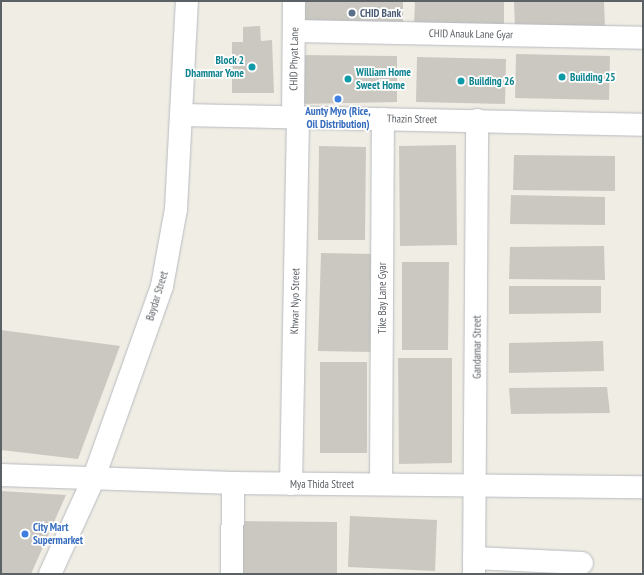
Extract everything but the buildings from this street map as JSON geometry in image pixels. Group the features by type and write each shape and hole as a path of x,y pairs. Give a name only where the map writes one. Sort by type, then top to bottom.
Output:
{"street":[{"name":"Baydar Street","path":"50,574 93,480 162,286 176,210 187,1"},
{"name":"CHID Phyat Lane","path":"294,1 297,31 296,117"},
{"name":"CHID Anauk Lane Gyar","path":"297,31 643,38"},
{"name":"Thazin Street","path":"181,115 296,117 383,124 477,120 643,125"},
{"name":"Khwar Nyo Street","path":"291,484 296,117"},
{"name":"Gandamar Street","path":"474,566 477,485 477,120"},
{"name":"Tike Bay Lane Gyar","path":"380,475 383,124"},
{"name":"Mya Thida Street","path":"1,475 93,480 291,484 380,475 477,485 643,487"},
{"path":"232,574 233,483"},
{"path":"474,566 582,563"}],"place":[{"name":"CHID Bank","path":"352,13"},
{"name":"Block 2 Dhammar Yone","path":"252,67"},
{"name":"Building 25","path":"562,77"},
{"name":"William Home Sweet Home","path":"348,79"},
{"name":"Building 26","path":"461,81"},
{"name":"Aunty Myo (Rice, Oil Distribution)","path":"338,99"},
{"name":"City Mart Supermarket","path":"25,534"}]}
